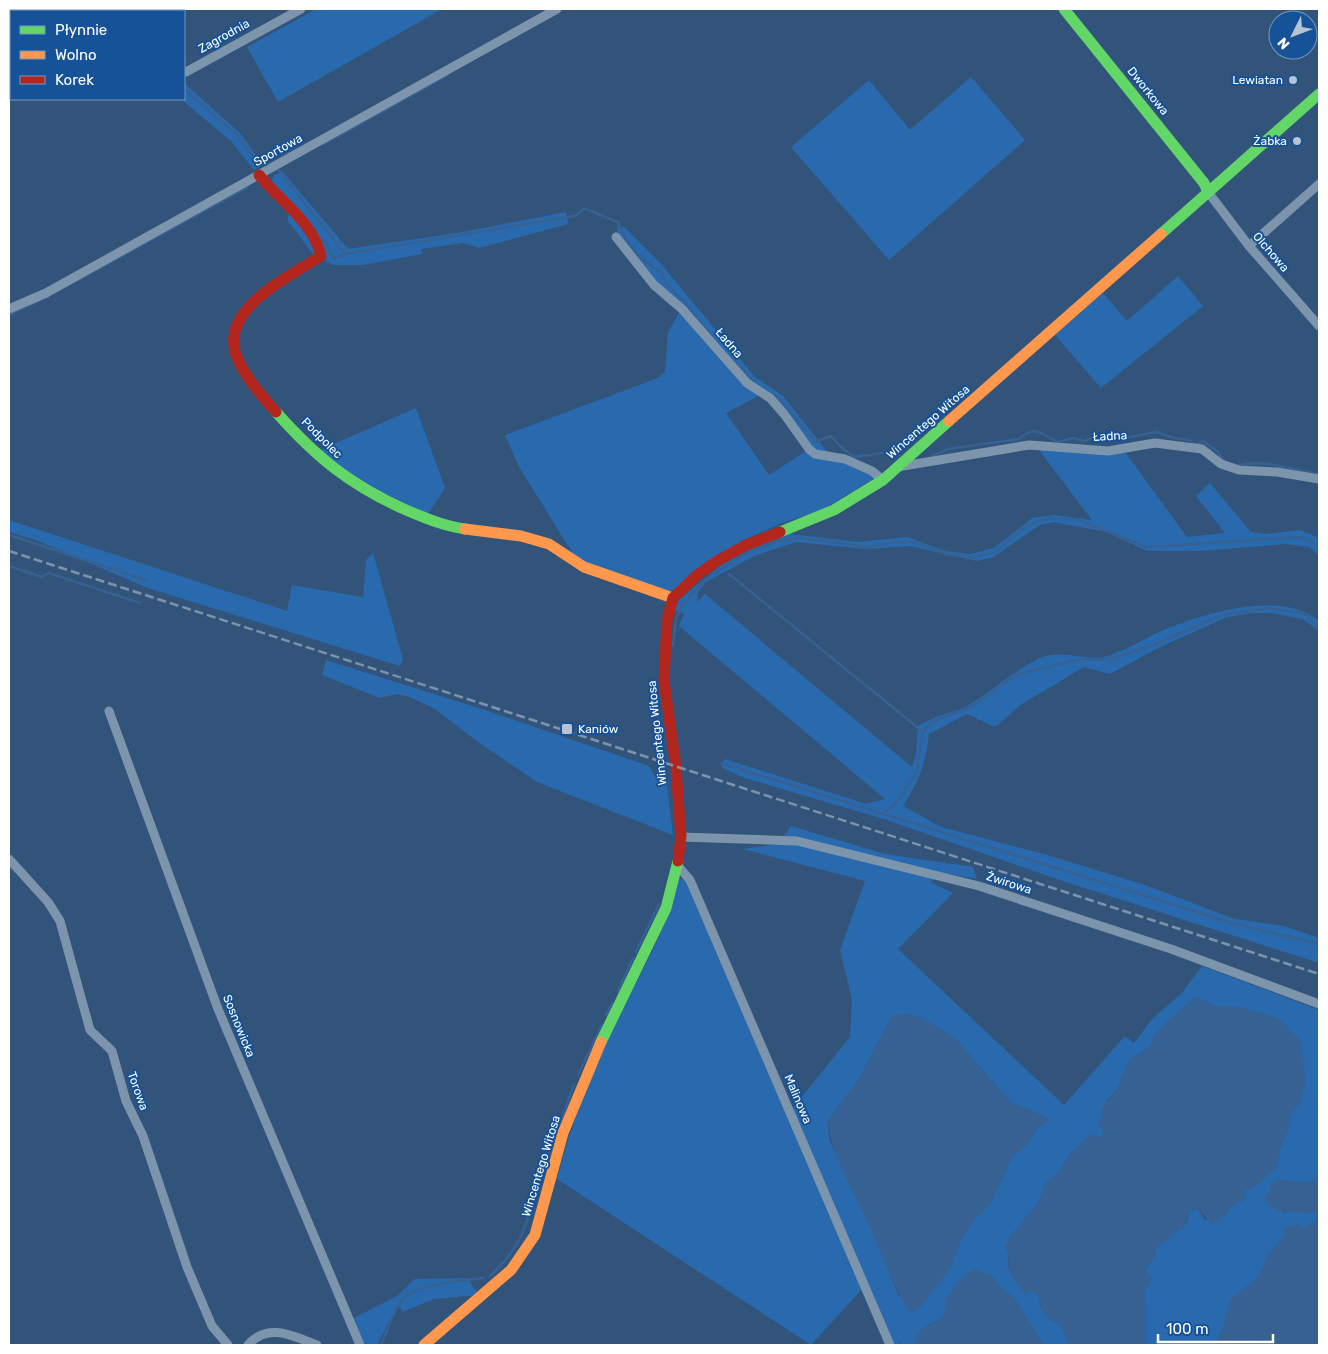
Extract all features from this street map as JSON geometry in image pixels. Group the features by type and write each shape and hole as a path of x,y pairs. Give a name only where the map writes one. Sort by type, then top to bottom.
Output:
{"street":[{"name":"Zagrodnia","path":"186,72 301,9"},
{"name":"Sportowa","path":"9,310 46,293 557,9"},
{"name":"Dworkowa","path":"1064,9 1204,183 1208,192"},
{"name":"Wincentego Witosa","path":"424,1345 481,1298 511,1270 535,1235 563,1133 609,1023 666,908 677,865 681,837 676,767 664,681 667,620 673,598 697,575 717,560 746,545 834,510 883,480 1319,94"},
{"name":"Podpolec","path":"259,175 268,187 284,200 321,245 321,256 250,305 239,320 233,340 236,357 269,403 326,464 345,479 432,520 465,530 549,544 582,566 615,580 673,598"},
{"path":"1249,246 1319,184"},
{"name":"Olchowa","path":"1208,192 1249,246 1319,326"},
{"name":"Ładna","path":"616,237 654,285 682,308 747,383 770,398 809,449 815,454 845,459 872,471 883,480"},
{"name":"Ładna","path":"897,468 1029,445 1108,451 1155,443 1202,449 1222,464 1239,470 1277,472 1319,479"},
{"name":"Sosnowicka","path":"109,711 218,1009 360,1345"},
{"name":"Żwirowa","path":"681,837 797,840 979,886 1171,949 1319,1004"},
{"name":"Torowa","path":"9,859 48,902 60,921 90,1030 112,1051 126,1101 143,1136 187,1267 212,1326 228,1345"},
{"name":"Malinowa","path":"677,865 690,880 890,1345"},
{"path":"248,1345 255,1337 267,1332 282,1332 317,1345"}],"shaded area":[{"path":"316,9 442,9 278,102 247,47"},
{"path":"971,77 1025,140 889,260 791,147 869,80 910,130"},
{"path":"185,84 240,133 263,165 254,170 232,142 182,100 185,100"},
{"path":"283,172 348,249 457,233 566,212 568,224 479,248 463,243 421,249 422,254 363,265 333,265 313,254 288,221 287,201 271,184 274,175"},
{"path":"617,226 624,227 661,264 755,377 783,396 829,454 816,451 655,283 618,235"},
{"path":"1178,276 1203,306 1101,388 1055,335 1103,293 1127,321"},
{"path":"681,310 762,394 726,413 769,475 808,450 871,472 875,478 822,510 782,523 742,541 674,590 666,591 615,578 575,557 518,465 505,435 658,378 665,372 668,332"},
{"path":"416,408 445,488 428,514 347,476 318,451"},
{"path":"1039,450 1125,452 1187,537 1225,533 1196,496 1210,483 1251,532 1265,534 1300,530 1319,538 1319,555 1309,547 1286,544 1202,551 1147,551 1106,532 1054,522 1040,525 993,557 977,561 910,546 866,549 796,542 754,556 706,582 698,592 697,602 705,594 912,767 916,755 918,726 938,716 967,706 1040,658 1056,655 1090,658 1104,657 1119,652 1159,632 1202,616 1244,607 1266,605 1286,607 1304,612 1319,621 1319,631 1303,619 1272,613 1252,613 1227,617 1158,648 1110,674 1084,667 1022,704 995,727 967,714 929,734 921,771 903,806 941,827 1044,854 1145,885 1235,919 1284,926 1319,938 1319,963 1060,880 887,820 742,777 721,767 725,759 866,804 885,799 679,626 684,614 675,610 679,600 721,565 782,533 858,542 907,537 945,551 970,554 994,548 1032,518 1055,515 1092,520"},
{"path":"9,520 287,611 292,585 363,597 366,560 373,553 403,659 400,666 148,588 36,540 9,532"},
{"path":"326,660 488,711 649,766 655,777 657,776 662,781 670,782 667,785 673,835 537,782 478,742 435,709 410,697 397,694 380,698 322,675"},
{"path":"791,826 885,854 973,867 977,879 943,873 930,882 953,893 898,949 1064,1105 1125,1036 1134,1043 1152,1019 1182,993 1202,966 1319,1010 1319,1180 1303,1183 1278,1180 1284,1213 1295,1211 1315,1213 1318,1220 1311,1226 1284,1237 1267,1256 1263,1268 1254,1281 1231,1299 1223,1329 1215,1345 1146,1345 1145,1290 1151,1279 1147,1275 1147,1267 1156,1256 1154,1249 1187,1222 1189,1210 1198,1209 1205,1220 1225,1215 1237,1201 1243,1201 1247,1197 1243,1193 1244,1191 1256,1185 1277,1166 1280,1149 1290,1124 1290,1114 1300,1103 1302,1061 1300,1039 1290,1032 1283,1022 1274,1017 1235,1006 1215,1006 1196,997 1166,1023 1155,1035 1150,1047 1129,1061 1117,1090 1107,1100 1103,1117 1098,1124 1105,1131 1100,1137 1071,1153 1060,1171 1046,1183 1039,1202 1010,1237 1008,1266 1039,1297 1041,1308 1050,1320 1061,1325 1070,1345 1044,1345 1014,1298 1000,1287 991,1275 937,1321 928,1325 916,1342 916,1345 892,1345 792,1109 850,1037 852,1000 840,950 865,881 743,849 778,844","holes":["892,1016 953,1036 1010,1102 1049,1119 1034,1131 1029,1143 1012,1157 991,1203 975,1219 960,1241 950,1269 899,1296 870,1225 829,1139 828,1121 858,1081"]},
{"path":"679,878 686,881 864,1287 811,1345 557,1179 567,1142 587,1089 619,1016 658,939"},
{"path":"1196,997 1215,1006 1235,1006 1274,1017 1283,1022 1290,1032 1300,1039 1306,1079 1300,1103 1290,1114 1290,1124 1280,1149 1277,1166 1256,1185 1244,1191 1243,1193 1247,1197 1243,1202 1237,1201 1225,1215 1212,1224 1198,1209 1189,1210 1184,1229 1177,1229 1169,1239 1154,1249 1156,1256 1147,1267 1147,1275 1151,1279 1145,1290 1146,1345 1070,1345 1061,1325 1050,1320 1041,1308 1039,1297 1032,1290 1026,1295 1015,1282 1010,1271 1008,1254 1005,1247 1010,1237 1039,1202 1046,1183 1060,1171 1071,1153 1091,1134 1100,1137 1104,1132 1098,1124 1103,1117 1101,1109 1117,1090 1129,1061 1150,1047 1155,1035 1166,1023"},
{"path":"905,1013 922,1018 953,1036 1010,1102 1050,1119 1034,1131 1029,1143 1012,1157 991,1203 975,1219 960,1241 950,1269 922,1306 910,1313 893,1282 839,1162 830,1135 828,1121 858,1081 892,1016"},
{"path":"1278,1180 1303,1183 1319,1180 1319,1345 1215,1345 1223,1329 1231,1299 1255,1280 1263,1268 1267,1256 1284,1237 1285,1227 1297,1224 1305,1228 1318,1220 1315,1213 1281,1211 1265,1200 1272,1184"},
{"path":"974,1269 991,1275 1000,1287 1014,1298 1044,1345 916,1345 917,1332 937,1321 945,1313 945,1306 950,1293 958,1282"},
{"path":"467,1278 479,1295 434,1299 402,1312 399,1303 377,1345 363,1343 354,1318 397,1296 415,1279"}],"waterway":[{"path":"324,144 448,75"},
{"path":"185,90 237,135 259,165"},
{"path":"277,168 345,254 575,216 585,209 591,211 618,222 629,244 647,263 662,272 665,282 711,335"},
{"path":"65,287 248,187"},
{"path":"320,238 328,245 328,251 334,258 345,254"},
{"path":"9,315 49,296"},
{"path":"731,358 755,383"},
{"path":"772,394 780,400 816,442 831,436 854,457 889,452 899,455"},
{"path":"931,457 948,449 1019,439 1025,434 1034,431 1058,442 1073,438 1084,441 1097,436 1115,440 1156,432 1174,438 1189,440 1195,445 1203,441 1217,451 1225,462"},
{"path":"1235,466 1256,463 1267,464 1319,474"},
{"path":"673,645 676,619 682,605 707,578 743,555 774,542 799,538 872,547 894,542 913,542 946,554 974,557 995,552 1026,527 1044,519 1076,519 1146,547 1301,537 1319,546"},
{"path":"9,535 146,580"},
{"path":"9,566 42,577 49,573 140,603"},
{"path":"729,574 923,732"},
{"path":"884,814 898,801 916,773 923,732 933,721 969,708 1018,674 1076,660 1110,659 1154,645 1222,615 1270,608 1305,614 1319,628"},
{"path":"721,763 1229,922 1319,944"},
{"path":"636,952 659,904"},
{"path":"618,991 633,958"},
{"path":"606,1015 612,1003"},
{"path":"578,1075 602,1025"},
{"path":"534,1198 574,1084"},
{"path":"490,1276 516,1246 530,1209"},
{"path":"381,1345 395,1311 408,1295 433,1285 483,1278"}],"railway":[{"path":"9,551 1319,974"}],"traffic: fast":[{"path":"1064,9 1204,183 1208,192"},
{"path":"1161,234 1319,94"},
{"path":"276,412 320,457 368,491 420,516 442,524 465,529"},
{"path":"780,532 834,510 883,480 949,421"},
{"path":"601,1042 666,908 678,861"}],"traffic: slow":[{"path":"949,421 1161,234"},
{"path":"465,529 521,536 549,544 584,567 673,598"},
{"path":"424,1345 511,1270 535,1235 563,1133 601,1042"}],"traffic: jam":[{"path":"259,175 303,222 317,244 321,256 277,283 262,295 249,307 239,321 234,336 235,352 242,368 252,384 276,412"},
{"path":"678,861 681,837 676,767 664,681 667,620 673,598 697,575 717,561 746,545 780,532"}],"place":[{"name":"Lewiatan","path":"1293,80"},
{"name":"Żabka","path":"1297,141"},
{"name":"Kaniów","path":"567,729"}]}
